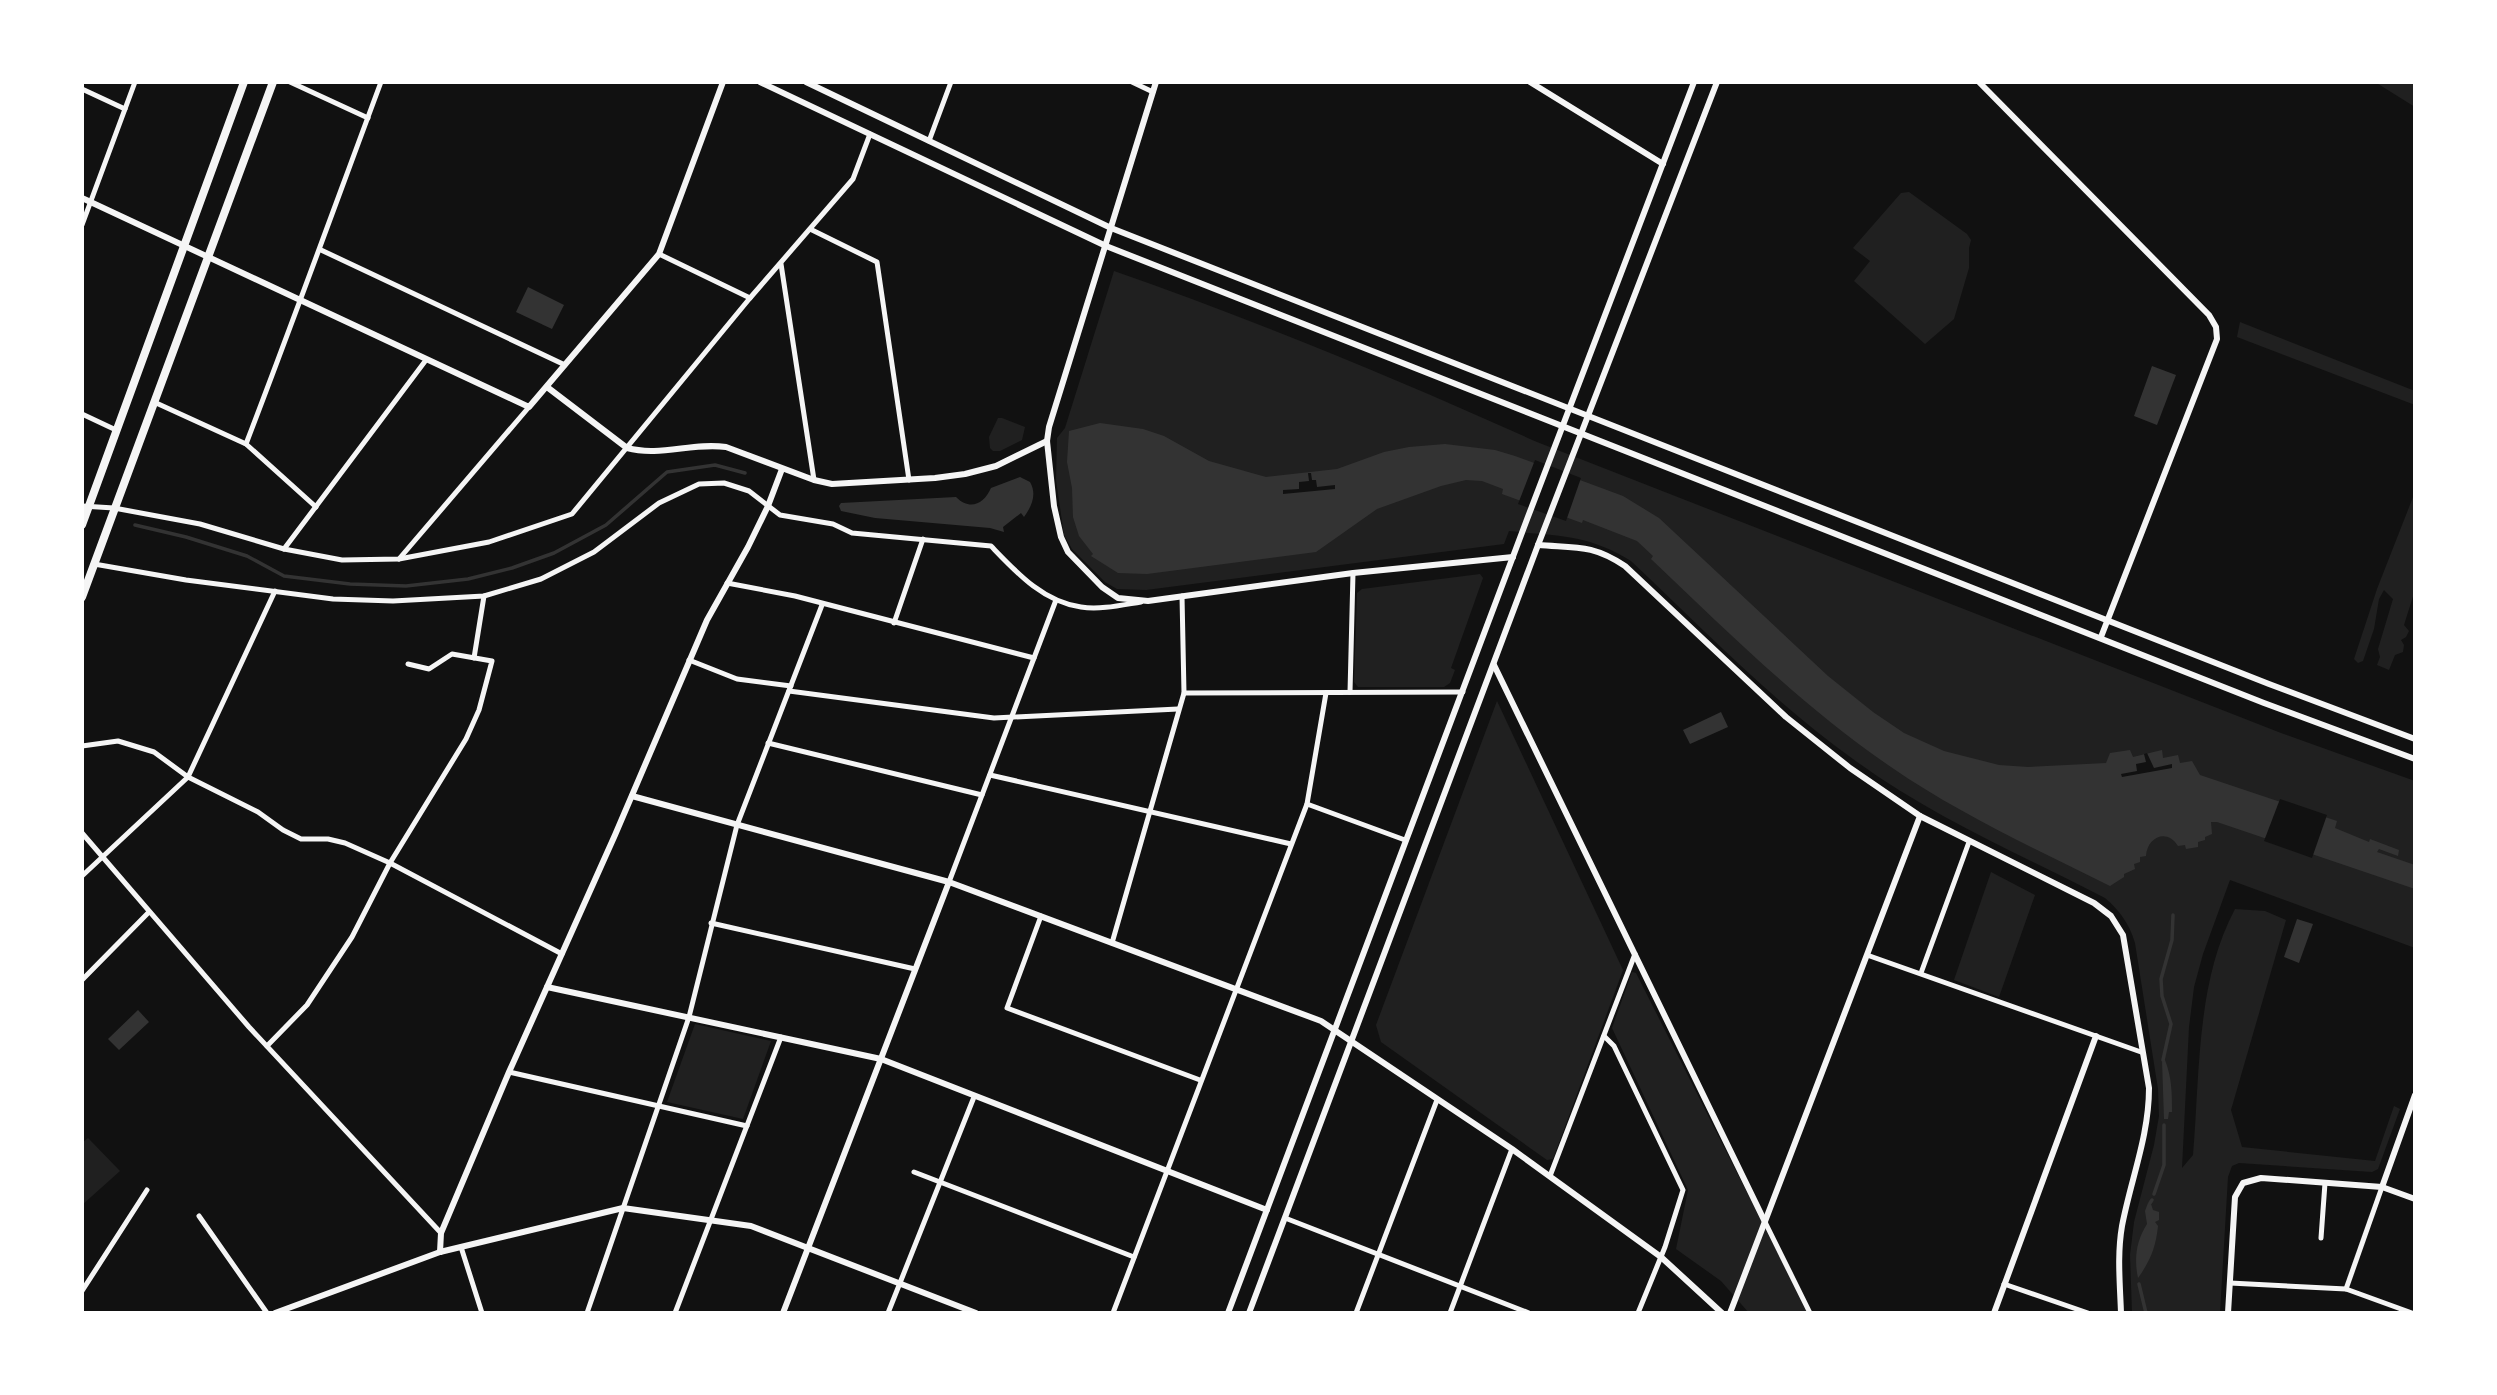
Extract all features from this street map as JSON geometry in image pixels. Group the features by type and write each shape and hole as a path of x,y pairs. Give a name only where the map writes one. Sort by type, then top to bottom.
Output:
{"main road":[{"path":"82,525 86,507 244,82"},
{"path":"82,597 274,82"}],"street":[{"path":"82,225 135,82"},
{"path":"290,82 368,118"},
{"path":"246,444 382,82"},
{"path":"400,559 659,254 723,82"},
{"path":"760,82 1106,246 2264,703 2415,759"},
{"path":"806,82 1111,228 2108,621 2415,739"},
{"path":"929,141 951,82"},
{"path":"1132,82 1153,92"},
{"path":"1148,601 1118,598 1102,587 1069,552 1057,522 1046,441 1156,82"},
{"path":"1530,82 1663,164"},
{"path":"1228,1313 1694,82"},
{"path":"1249,1313 1538,545 1717,82"},
{"path":"1979,82 2194,300 2216,327 2217,338 2101,637"},
{"path":"82,89 125,109"},
{"path":"86,507 114,508 200,524 284,549 342,560 400,559 489,542 572,514 750,298 853,179 870,134"},
{"path":"82,198 529,407"},
{"path":"810,229 877,262 909,480"},
{"path":"321,250 565,365"},
{"path":"659,254 750,298"},
{"path":"781,264 814,481"},
{"path":"284,549 426,360"},
{"path":"547,387 627,448 642,452 713,445 726,447 814,481 832,484 965,474 996,466 1046,441"},
{"path":"154,402 246,444 316,507"},
{"path":"82,414 116,430"},
{"path":"440,1252 442,1233 509,1072 707,620 768,506 782,469"},
{"path":"94,564 186,580 333,599 393,601 484,596 541,579 594,552 659,503 699,484 724,483 749,491 779,515 833,524 852,533 991,547 1036,588 1056,600 1081,607 1110,607 1353,573 1513,557"},
{"path":"894,623 923,540"},
{"path":"1538,545 1581,546 1605,554 1625,566 1786,718 1850,768 1920,817 2094,904 2111,916 2123,934 2149,1088 2149,1112 2120,1242 2121,1313"},
{"path":"1350,692 1353,573"},
{"path":"727,583 795,596 1034,658"},
{"path":"82,876 188,777 275,591"},
{"path":"474,658 484,596"},
{"path":"1112,943 1184,693 1182,596"},
{"path":"783,1313 1056,600"},
{"path":"587,1313 689,1017 737,825 822,605"},
{"path":"267,1046 307,1005 352,937 390,863 466,739 479,710 492,662 452,654 429,669 408,664"},
{"path":"689,660 737,678 790,689 994,718 1178,709"},
{"path":"1494,665 1810,1313"},
{"path":"1113,1313 1307,804 1326,692"},
{"path":"1184,693 1463,692"},
{"path":"82,746 118,741 154,752 188,777 258,812 274,825 301,839 328,839 345,843 390,863 562,954"},
{"path":"768,743 982,795"},
{"path":"990,775 1291,844"},
{"path":"632,796 949,882 1321,1021 1512,1149 1661,1257 1722,1313"},
{"path":"1307,804 1405,840"},
{"path":"1730,1313 1920,817"},
{"path":"82,833 267,1046 442,1233"},
{"path":"1921,973 1969,842"},
{"path":"82,980 149,912"},
{"path":"1041,916 1007,1008 1200,1080"},
{"path":"711,923 915,970"},
{"path":"1550,1177 1635,954"},
{"path":"1867,955 2141,1052"},
{"path":"547,987 881,1059 1267,1210"},
{"path":"1604,1035 1614,1046 1683,1190 1639,1313"},
{"path":"1994,1313 2095,1036"},
{"path":"675,1313 781,1037"},
{"path":"509,1072 747,1126"},
{"path":"2346,1289 2415,1095"},
{"path":"888,1313 974,1097"},
{"path":"1356,1313 1437,1100"},
{"path":"1450,1313 1512,1149"},
{"path":"914,1172 1134,1257"},
{"path":"2228,1313 2235,1197 2243,1183 2261,1178 2382,1187 2415,1199"},
{"path":"2321,1238 2325,1183"},
{"path":"82,1290 147,1190"},
{"path":"275,1313 440,1252 623,1208 751,1226 976,1313"},
{"path":"199,1216 267,1313"},
{"path":"1285,1218 1530,1313"},
{"path":"461,1247 482,1313"},
{"path":"2230,1283 2346,1289 2412,1313"},
{"path":"2004,1284 2088,1313"}],"shaded area":[{"path":"2375,82 2415,82 2415,107"},
{"path":"1909,192 1967,234 1971,240 1969,268 1954,319 1925,344 1854,281 1870,261 1853,248 1901,193"},
{"path":"1114,271 1327,352 1537,442 2281,733 2415,781 2415,948 2230,880 2203,954 2194,987 2189,1027 2182,1168 2193,1155 2206,998 2222,937 2235,909 2265,911 2286,920 2231,1110 2242,1147 2375,1161 2394,1106 2400,1109 2378,1169 2372,1172 2239,1163 2232,1166 2228,1177 2220,1313 2132,1313 2130,1255 2134,1222 2159,1116 2158,1089 2135,943 2127,923 2115,908 2105,898 1976,833 1882,780 1823,737 1766,689 1631,561 1586,541 1509,531 1504,544 1146,590 1117,589 1105,582 1072,549 1064,535 1056,480 1057,438 1065,428"},
{"path":"528,287 564,305 552,329 516,312"},
{"path":"2240,322 2415,391 2415,405 2237,337"},
{"path":"2152,366 2176,375 2157,425 2134,416"},
{"path":"998,418 1025,427 1022,440 1000,451 993,451 989,437"},
{"path":"1100,423 1143,429 1164,436 1209,461 1266,477 1337,469 1384,452 1409,447 1445,444 1495,450 1515,456 1623,496 1659,518 1828,676 1904,733 1944,751 1999,765 2028,767 2106,763 2110,753 2130,750 2133,757 2162,750 2163,758 2178,755 2180,763 2192,761 2200,775 2337,821 2335,828 2369,842 2370,839 2399,850 2398,856 2379,849 2377,852 2415,865 2415,889 2217,822 2211,822 2212,834 2198,842 2198,847 2186,849 2185,845 2178,846 2168,837 2158,837 2150,844 2146,856 2140,857 2140,862 2134,864 2135,869 2110,886 1943,800 1859,744 1797,694 1738,641 1651,559 1653,556 1637,541 1502,494 1503,489 1482,481 1466,480 1441,486 1377,509 1316,552 1147,574 1118,573 1091,556 1093,554 1079,536 1073,517 1072,488 1067,462 1069,431"},
{"path":"1020,477 1030,482 1033,500 1024,517 1021,513 1003,527 1004,532 990,528 875,518 841,511 839,506 841,503 956,497 971,505 981,502 991,488"},
{"path":"2415,492 2415,590 2404,625 2409,631 2401,640 2404,645 2403,652 2395,655 2389,670 2377,665 2380,657 2378,649 2393,599 2384,590 2379,599 2374,629 2363,661 2358,663 2354,659 2377,589"},
{"path":"1480,574 1483,578 1451,668 1455,670 1450,683 1444,687 1358,687 1354,682 1357,593 1362,589"},
{"path":"1497,701 1623,970 1553,1159 1547,1160 1381,1042 1376,1025"},
{"path":"1721,712 1728,727 1690,744 1683,730"},
{"path":"1991,872 2035,895 1999,997 1954,980"},
{"path":"2297,919 2313,924 2299,963 2284,957"},
{"path":"1632,972 1636,973 1808,1313 1749,1313 1721,1281 1676,1249 1688,1190 1612,1028"},
{"path":"138,1010 149,1022 119,1050 108,1039"},
{"path":"695,1024 771,1041 743,1119 667,1102"},
{"path":"2162,1060 2165,1060 2171,1086 2172,1112 2169,1112 2168,1119 2164,1119"},
{"path":"88,1138 120,1171 82,1205 82,1143"},
{"path":"2148,1203 2153,1210 2159,1212 2159,1220 2155,1222 2158,1226 2152,1253 2138,1278 2137,1250 2147,1224 2145,1211"}],"pier":[{"path":"1535,460 1581,478 1566,521 1518,504"},
{"path":"1308,473 1311,473 1312,480 1316,480 1317,487 1335,485 1335,489 1283,494 1283,490 1299,489 1299,482 1309,481"},
{"path":"2147,753 2154,768 2172,764 2172,768 2122,777 2121,774 2137,771 2136,764 2146,762 2144,754"},
{"path":"2280,799 2327,815 2312,858 2264,841"}],"waterway":[{"path":"135,525 247,556 284,576 350,584 406,586 468,579 512,568 554,553 606,525 667,472 715,465 745,473"},
{"path":"2163,1060 2171,1024 2162,996 2161,979 2172,940 2173,915"},
{"path":"2154,1194 2164,1165 2164,1125"},
{"path":"2139,1284 2146,1313"}]}
